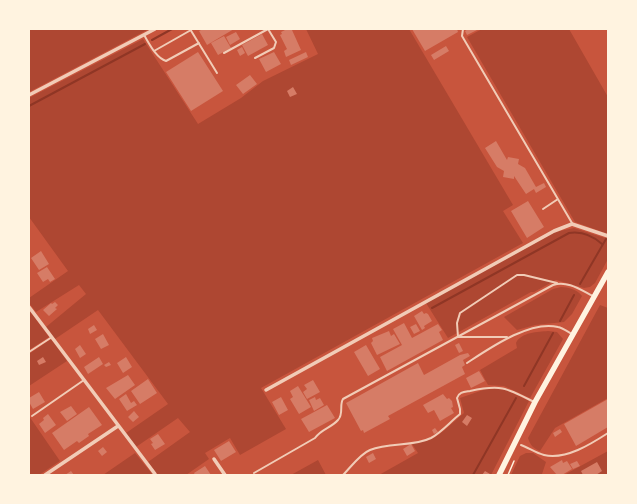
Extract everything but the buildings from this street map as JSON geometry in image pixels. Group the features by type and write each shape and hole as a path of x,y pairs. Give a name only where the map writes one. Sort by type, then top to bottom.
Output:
{"main road":[{"path":"500,475 535,402 593,296 608,272"}],"street":[{"path":"29,95 155,29"},
{"path":"266,390 554,231 572,224 608,236"},
{"path":"29,306 155,474"},
{"path":"45,475 118,426"},
{"path":"214,459 225,475"}],"lane":[{"path":"224,53 268,29 276,42 276,46 255,58"},
{"path":"463,29 462,36 572,224"},
{"path":"154,50 191,30 217,73"},
{"path":"144,35 162,60 166,61 199,43"},
{"path":"543,209 558,199"},
{"path":"458,337 457,319 460,313 517,275 524,275 570,285 593,296"},
{"path":"254,473 315,438 320,432 338,421 341,416 341,402 343,399 558,283"},
{"path":"458,337 507,337 548,326 559,327 572,334"},
{"path":"29,352 52,337"},
{"path":"467,363 507,337"},
{"path":"32,416 84,380"},
{"path":"343,475 370,450 391,444 424,441 441,432 445,426 460,414 460,408 456,398 461,393 486,388 502,388 535,402"},
{"path":"521,444 545,455 554,455 582,449 608,433"}],"shaded area":[{"path":"29,29 149,29 29,92"},
{"path":"306,29 409,29 513,205 503,211 523,243 261,388 286,429 240,455 230,438 205,453 209,459 186,475 158,475 148,462 190,432 178,418 136,447 126,433 168,404 98,310 55,339 46,327 86,294 79,285 36,312 29,303 29,298 68,271 29,217 29,98 143,39 198,124 241,98 263,81 318,54"},
{"path":"482,29 569,29 608,97 608,234 575,222 467,37"},
{"path":"574,228 608,239 608,259 595,283 590,287 584,288 556,280 534,292 531,292 448,338 426,303 555,232"},
{"path":"561,287 573,289 582,296 572,314 564,322 535,325 517,330 504,317 553,289"},
{"path":"600,305 608,308 608,398 555,428 540,451 531,445 528,438"},
{"path":"29,310 49,337 29,350"},
{"path":"548,331 557,332 563,339 530,398 504,386 488,385 480,370 517,348 516,343 518,339 530,333"},
{"path":"51,339 67,361 29,386 29,354"},
{"path":"502,388 529,401 491,475 379,475 418,453 412,444 427,441 435,437 464,413 460,398 486,389"},
{"path":"29,416 60,461 39,475 29,475"},
{"path":"608,451 608,475 564,475"},
{"path":"135,453 153,475 103,475"},
{"path":"526,453 533,453 546,462 542,474 545,475 511,475 520,456"},
{"path":"318,460 326,475 291,475"}],"waterway":[{"path":"152,40 172,29"},
{"path":"29,106 145,44"},
{"path":"432,308 569,233 587,235 602,244"},
{"path":"580,284 606,239"},
{"path":"560,321 574,295"},
{"path":"524,386 553,333"},
{"path":"473,475 516,398"}]}
